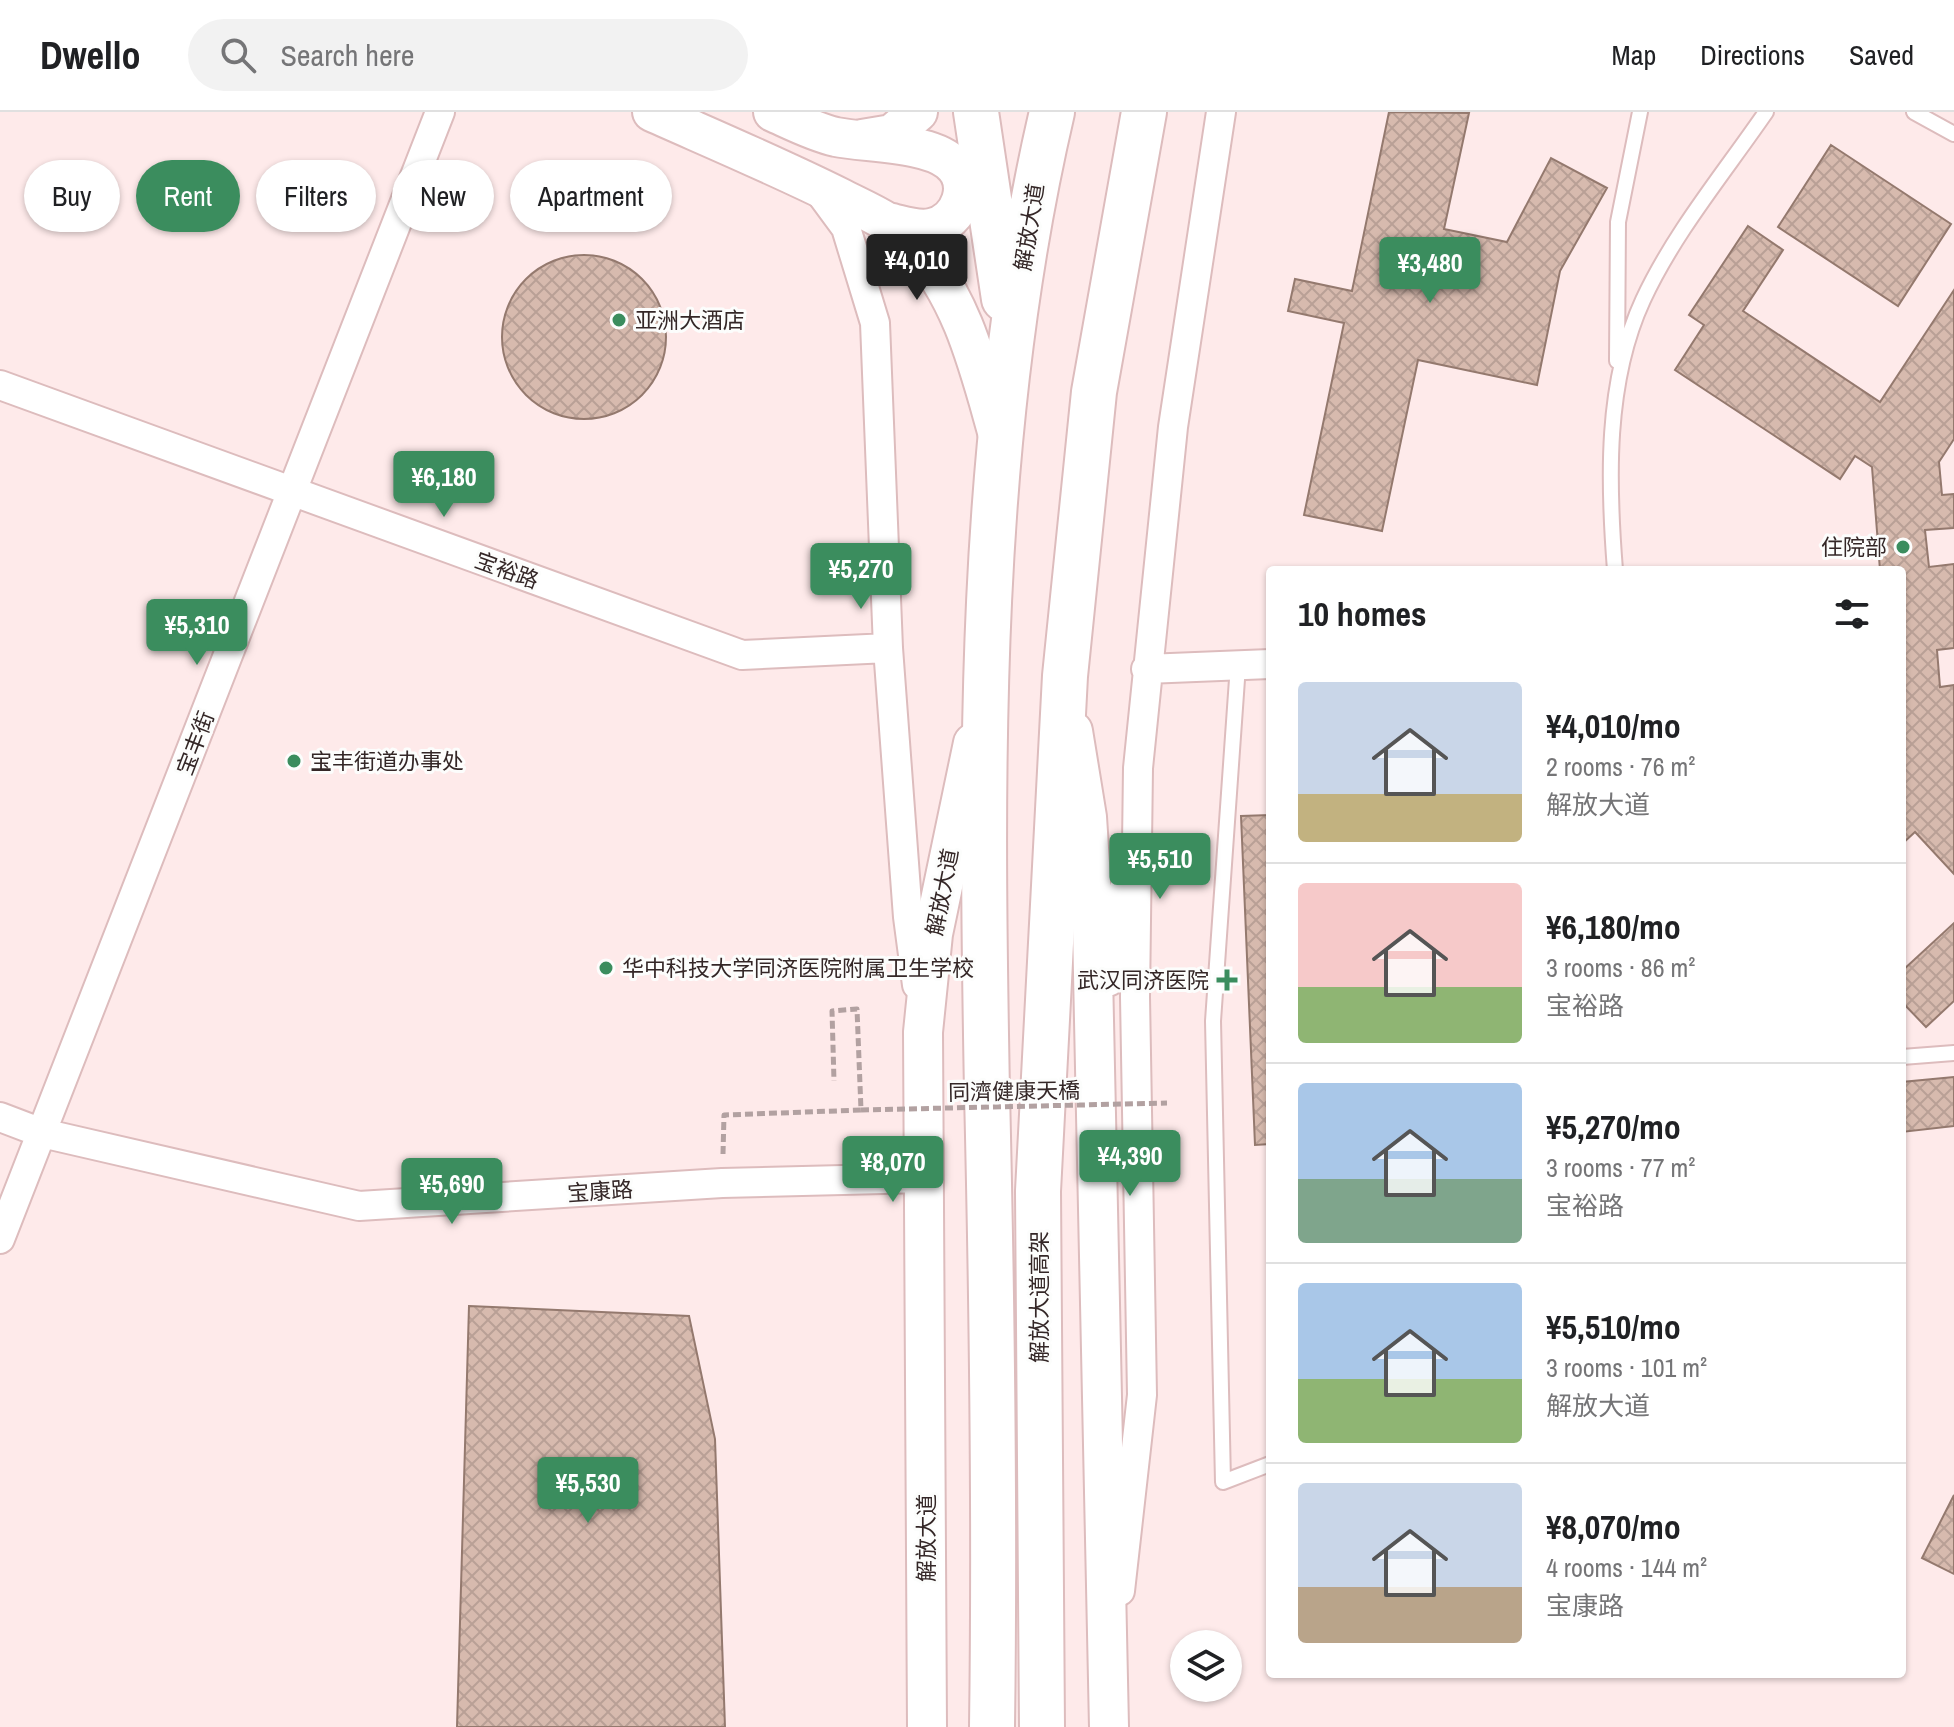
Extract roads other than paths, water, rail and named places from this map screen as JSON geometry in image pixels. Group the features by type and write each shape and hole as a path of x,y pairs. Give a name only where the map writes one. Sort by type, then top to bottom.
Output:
{"main road":[{"path":"652,112 809,182 888,222 918,229 948,220 963,196 961,177 943,156 854,140 816,130 773,112"},
{"path":"854,140 892,134 918,112"},
{"path":"976,112 1004,297 1009,360"},
{"name":"解放大道","path":"927,1727 923,1032 933,934 983,693 1000,441 1009,360 1036,179 1052,112"},
{"path":"1109,1727 1095,1026 1087,817 1065,676 1094,392 1144,112"},
{"path":"888,222 912,243 957,309 979,367 1000,441"},
{"name":"解放大道高架","path":"1042,1727 1038,1191 1065,676"},
{"path":"983,693 992,1727"},
{"path":"1095,1026 1134,868"}],"street":[{"name":"宝丰街","path":"0,1239 440,112"},
{"path":"1110,1687 1142,1395 1134,868 1146,669 1173,427 1221,112"},
{"path":"809,182 828,201 846,228 875,323 888,648 908,917 923,1032"},
{"name":"宝裕路","path":"0,385 742,655 888,648"},
{"path":"1146,669 1266,664"},
{"name":"宝康路","path":"0,1117 42,1133 359,1206 722,1183 924,1178"}],"lane":[{"path":"1615,566 1612,481 1617,381 1618,222 1640,112"},
{"path":"1617,381 1643,300 1667,257 1766,112"},
{"path":"1914,112 1954,134"},
{"path":"1238,665 1213,1021 1223,1482 1266,1466"},
{"path":"1906,1057 1954,1053"}],"place":[{"name":"亚洲大酒店","path":"619,320"},
{"name":"住院部","path":"1903,547"},
{"name":"宝丰街道办事处","path":"294,761"},
{"name":"华中科技大学同济医院附属卫生学校","path":"606,968"},
{"name":"武汉同济医院","path":"1227,980"}]}
